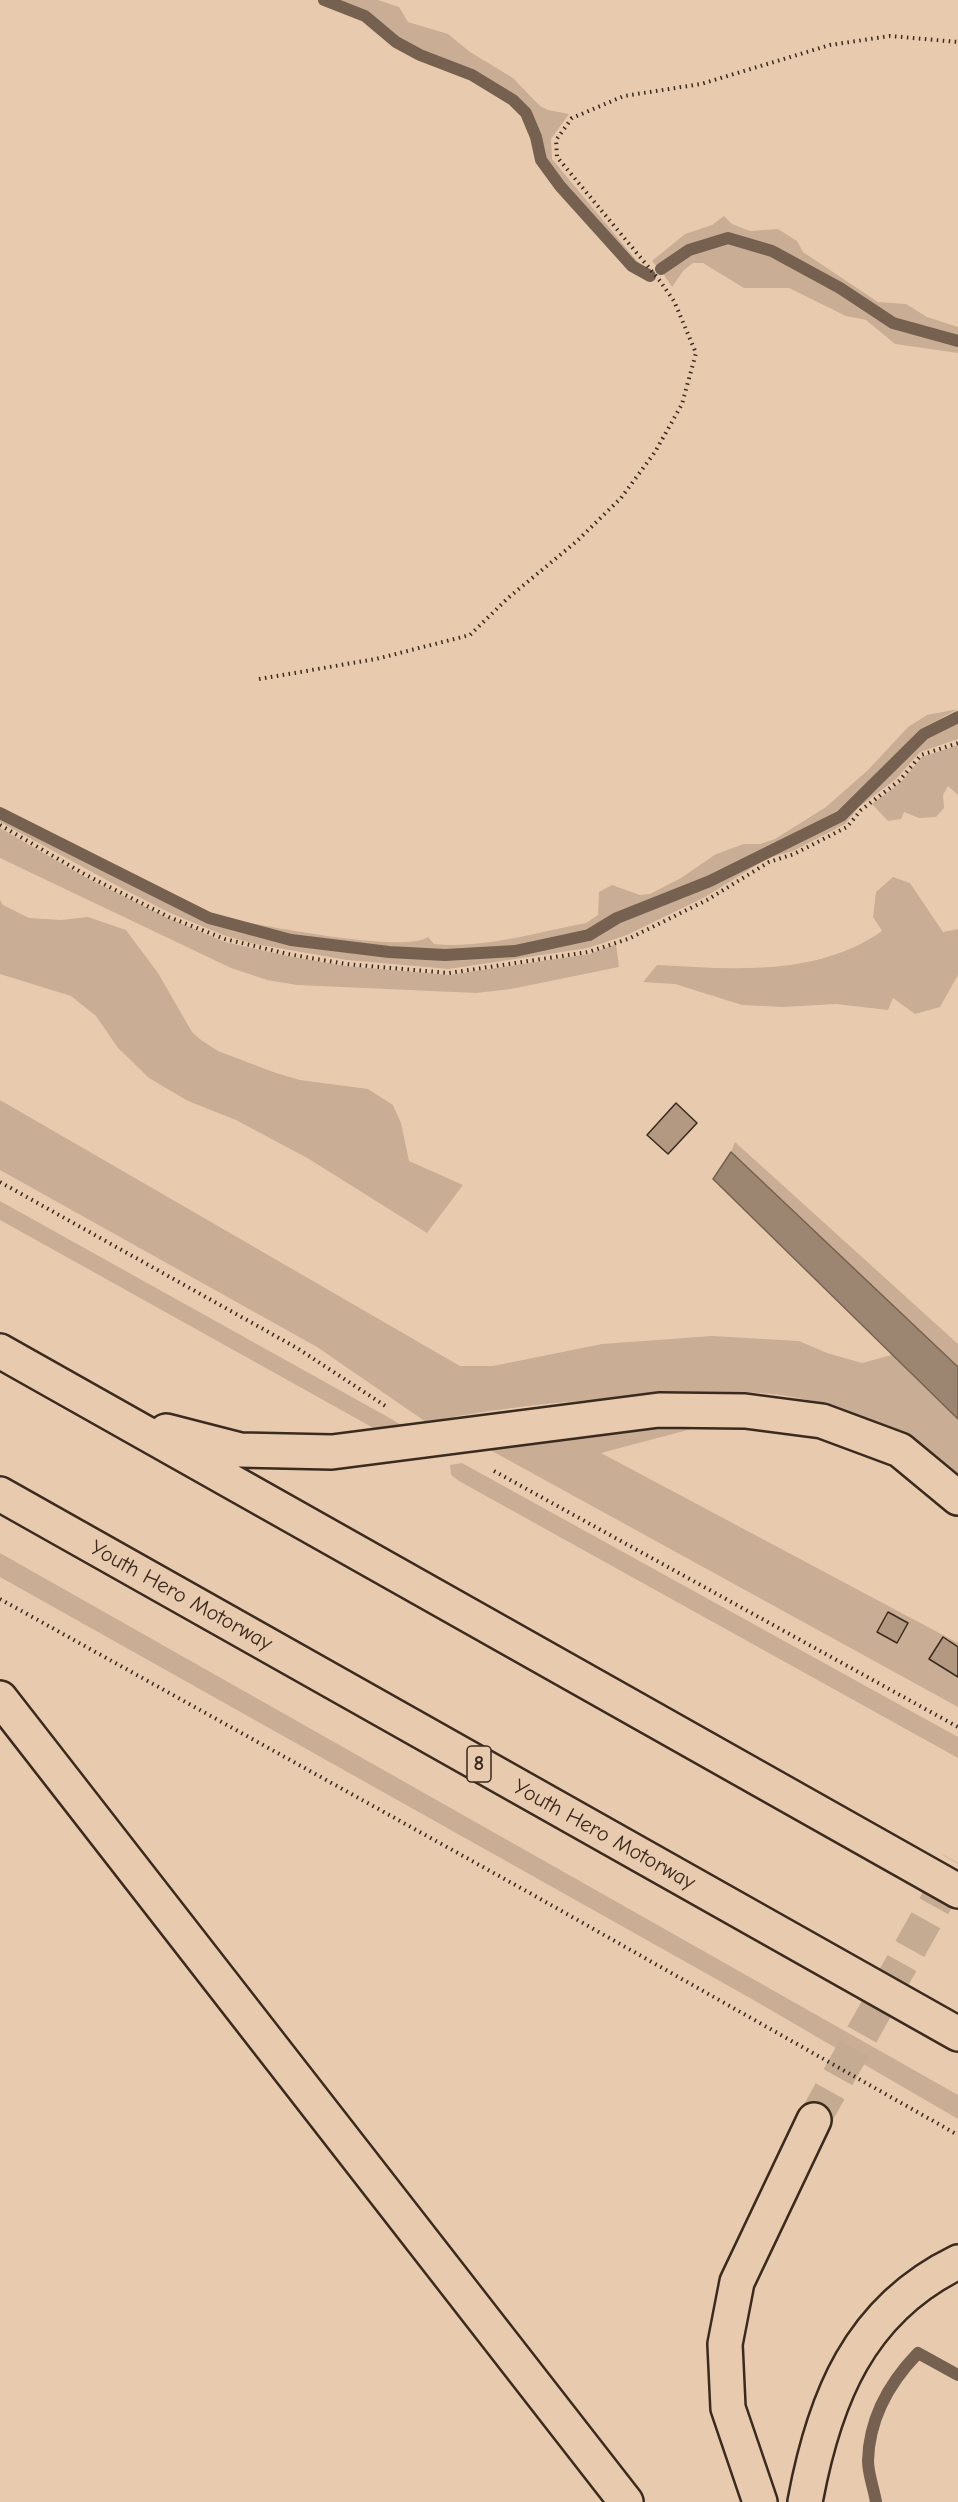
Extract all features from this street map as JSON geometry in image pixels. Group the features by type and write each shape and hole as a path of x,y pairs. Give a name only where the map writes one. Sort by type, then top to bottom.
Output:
{"main road":[{"path":"0,1351 958,1891"},
{"path":"125,1421 240,1450 332,1452 659,1410 745,1410 822,1421 900,1450 958,1498"},
{"name":"Youth Hero Motorway","path":"0,1494 958,2034"},
{"path":"0,1698 626,2502"},
{"path":"760,2502 728,2408 725,2344 737,2282 814,2120"},
{"path":"805,2502 826,2412 867,2334 896,2304 932,2275 958,2262"}],"path":[{"path":"259,679 376,659 470,635 508,598 577,541 621,498 656,452 682,404 696,353 688,330 660,281 557,157 556,140 572,118 624,96 701,84 830,45 890,36 958,42"},
{"path":"0,825 86,875 169,916 225,939 288,954 346,964 449,973 588,952 628,939 707,900 769,862 794,854 847,827 861,810 899,781 921,755 958,743"},
{"path":"0,1182 297,1348 435,1438"},
{"path":"488,1467 958,1727"},
{"path":"0,1599 486,1868 958,2135"}],"shaded area":[{"path":"329,0 378,0 399,7 408,22 448,34 470,52 513,78 540,106 569,114 551,139 552,159 647,273 632,264 576,205 541,158 539,136 528,112 516,99 472,73 397,40 365,14"},
{"path":"724,216 732,224 750,231 778,229 797,241 803,252 878,302 906,304 927,317 958,327 958,336 892,319 771,247 726,234 686,247 657,267 652,261 685,234 712,225"},
{"path":"728,241 771,253 837,289 859,306 890,324 958,343 958,353 895,344 866,320 846,316 789,288 744,288 703,263 693,263 684,270 672,287 662,272 690,251"},
{"path":"958,709 921,729 837,811 709,877 615,916 588,932 514,948 444,953 291,937 209,915 358,940 413,942 428,937 434,944 453,945 510,939 586,923 598,915 599,892 612,885 640,895 650,894 681,878 716,854 744,844 760,844 775,839 826,807 868,770 908,727 927,715"},
{"path":"958,721 958,739 920,752 896,779 859,807 845,824 793,851 768,858 705,897 627,935 588,948 449,969 347,960 255,944 226,936 170,913 0,822 0,819 207,923 289,945 389,957 445,960 516,955 590,938 617,921 711,883 843,818 926,737"},
{"path":"958,745 958,795 948,786 943,795 944,808 936,817 919,818 904,812 901,819 888,821 872,804 900,783 922,757"},
{"path":"0,828 85,877 168,918 225,942 346,966 449,975 589,954 616,944 619,967 511,989 476,993 297,985 267,980 231,968 0,858"},
{"path":"893,877 910,883 943,932 958,929 958,975 940,1007 915,1014 893,998 888,1010 836,1004 783,1007 742,1005 675,984 643,982 657,965 715,968 773,967 830,956 857,946 882,931 873,917 876,892"},
{"path":"0,900 3,905 29,918 61,920 88,917 126,930 158,973 192,1032 201,1040 218,1051 276,1073 300,1080 368,1089 393,1105 401,1123 409,1161 463,1185 427,1233 309,1159 236,1120 188,1101 149,1078 118,1048 96,1016 71,996 0,974"},
{"path":"0,1100 460,1366 493,1366 602,1344 712,1336 799,1341 827,1353 862,1363 895,1354 958,1419 958,1474 917,1442 866,1418 811,1401 760,1393 586,1400 490,1411 426,1422 317,1347 0,1170"},
{"path":"735,1142 958,1344 958,1367 731,1152"},
{"path":"731,1152 958,1367 958,1419 713,1179"},
{"path":"0,1201 408,1429 377,1430 0,1220"},
{"path":"714,1423 601,1453 958,1643 958,1707 481,1445 673,1424"},
{"path":"462,1463 958,1737 958,1758 459,1481 451,1475 450,1465"},
{"path":"0,1553 958,2095 958,2119 750,1998 0,1577"}],"building":[{"path":"676,1103 697,1123 668,1154 647,1135"},
{"path":"888,1612 908,1623 897,1643 877,1632"},
{"path":"943,1637 958,1647 958,1677 929,1659"}],"waterway":[{"path":"324,0 365,16 396,42 420,55 472,75 513,100 526,113 536,137 541,160 560,186 632,266 650,276"},
{"path":"661,269 689,250 728,238 772,251 840,288 893,323 958,341"},
{"path":"0,813 209,918 291,940 389,952 445,955 515,951 589,935 617,918 710,881 841,816 924,734 958,717"},
{"path":"876,2502 868,2466 869,2445 877,2416 890,2389 918,2353 958,2375"}],"tunnel":[{"path":"814,2120 958,1863"}]}
